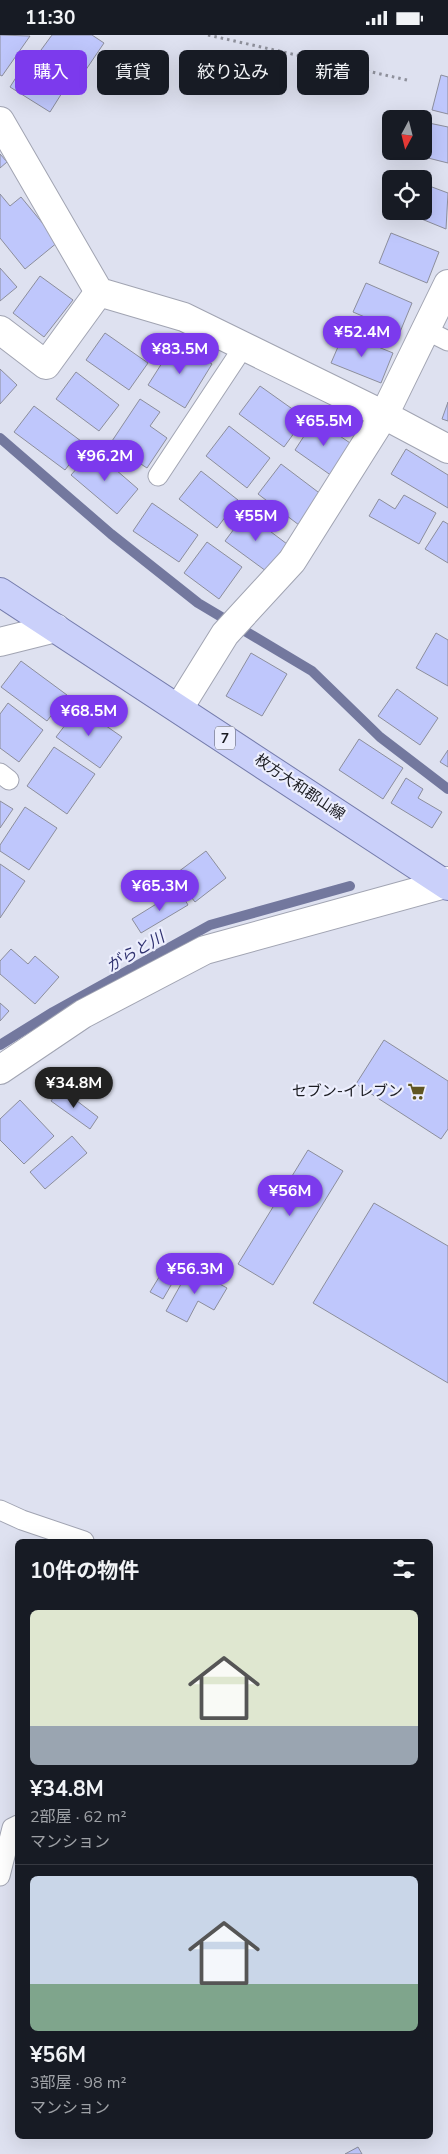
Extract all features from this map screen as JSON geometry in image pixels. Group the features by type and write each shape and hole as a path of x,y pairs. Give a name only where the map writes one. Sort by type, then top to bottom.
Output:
{"main road":[{"name":"枚方大和郡山線","path":"0,592 447,884"}],"street":[{"path":"0,121 99,293 184,317 384,415 448,449"},
{"path":"178,708 233,626 292,561 384,415 437,336 448,284"},
{"path":"0,330 46,365 99,293"},
{"path":"0,642 56,628"},
{"path":"0,1070 83,1014 205,950 447,884"}],"lane":[{"path":"158,476 244,347"},
{"path":"0,1510 22,1520 78,1539"},
{"path":"0,1876 12,1828 15,1826"}],"path":[{"path":"208,35 407,80"}],"building":[{"path":"0,35 30,36 20,50 15,50 15,57 2,76 0,75"},
{"path":"52,35 92,35 104,43 99,50 97,50 97,53 87,68 87,50 41,50"},
{"path":"441,75 448,77 448,114 432,110"},
{"path":"15,79 15,90 10,87"},
{"path":"23,95 61,95 50,112"},
{"path":"432,124 448,127 448,163 432,159"},
{"path":"0,154 7,162 0,168"},
{"path":"432,187 448,193 446,229 424,220 432,220"},
{"path":"0,194 10,206 21,197 58,242 25,269 0,238"},
{"path":"391,233 439,252 427,283 379,263"},
{"path":"0,268 17,287 0,301"},
{"path":"40,276 73,300 44,337 13,313"},
{"path":"366,283 412,303 400,332 353,312"},
{"path":"105,333 148,363 129,390 86,360"},
{"path":"344,333 393,353 381,383 331,363"},
{"path":"176,341 212,364 185,408 148,385"},
{"path":"0,369 17,385 0,404"},
{"path":"76,372 119,405 99,431 56,399"},
{"path":"260,386 305,418 284,447 239,414"},
{"path":"140,399 160,412 150,426 167,438 147,468 110,444"},
{"path":"448,402 448,421 442,419"},
{"path":"34,406 85,444 65,470 14,432"},
{"path":"315,419 353,445 332,476 295,450"},
{"path":"229,426 270,458 247,488 206,456"},
{"path":"406,449 448,475 448,508 391,474"},
{"path":"93,450 138,489 117,514 71,475"},
{"path":"281,464 322,495 299,525 258,494"},
{"path":"201,471 238,500 217,528 179,499"},
{"path":"404,495 436,513 419,544 369,516 379,499 395,509"},
{"path":"152,503 198,535 179,562 133,531"},
{"path":"246,513 287,544 266,571 225,541"},
{"path":"443,521 448,524 448,563 425,549"},
{"path":"207,542 242,567 219,599 184,573"},
{"path":"436,633 448,640 448,686 416,668"},
{"path":"251,653 287,674 262,716 226,696"},
{"path":"21,661 67,695 47,721 1,687"},
{"path":"397,689 438,718 420,745 378,716"},
{"path":"8,703 43,730 19,762 0,748 0,714"},
{"path":"79,707 122,737 100,768 56,737"},
{"path":"359,739 403,768 383,799 339,770"},
{"path":"54,747 95,774 67,814 27,786"},
{"path":"448,750 448,767 440,762"},
{"path":"406,778 423,789 418,798 442,812 432,828 391,803"},
{"path":"0,801 13,809 0,828"},
{"path":"25,807 57,828 29,870 0,851 0,845"},
{"path":"206,851 226,878 195,902 174,875"},
{"path":"0,864 25,881 0,918"},
{"path":"179,890 188,905 141,933 132,919"},
{"path":"11,949 28,964 35,956 59,977 35,1004 0,974 0,961"},
{"path":"0,1003 9,1011 0,1021"},
{"path":"384,1040 448,1081 448,1129 441,1139 356,1084"},
{"path":"60,1088 98,1117 90,1129 51,1101"},
{"path":"20,1100 54,1136 24,1164 0,1140 0,1119"},
{"path":"72,1136 87,1153 45,1189 30,1172"},
{"path":"308,1150 343,1171 273,1285 238,1264"},
{"path":"374,1203 448,1246 448,1383 313,1303"},
{"path":"173,1254 185,1261 163,1299 150,1292"},
{"path":"190,1268 227,1288 214,1310 198,1301 187,1322 166,1311"},
{"path":"358,2147 362,2154 345,2154"}],"waterway":[{"path":"0,438 111,534 198,603 312,671 380,737 448,789"},
{"name":"がらと川","path":"0,1045 53,1012 210,925 350,886"}],"place":[{"name":"セブン-イレブン","path":"417,1091"}]}
